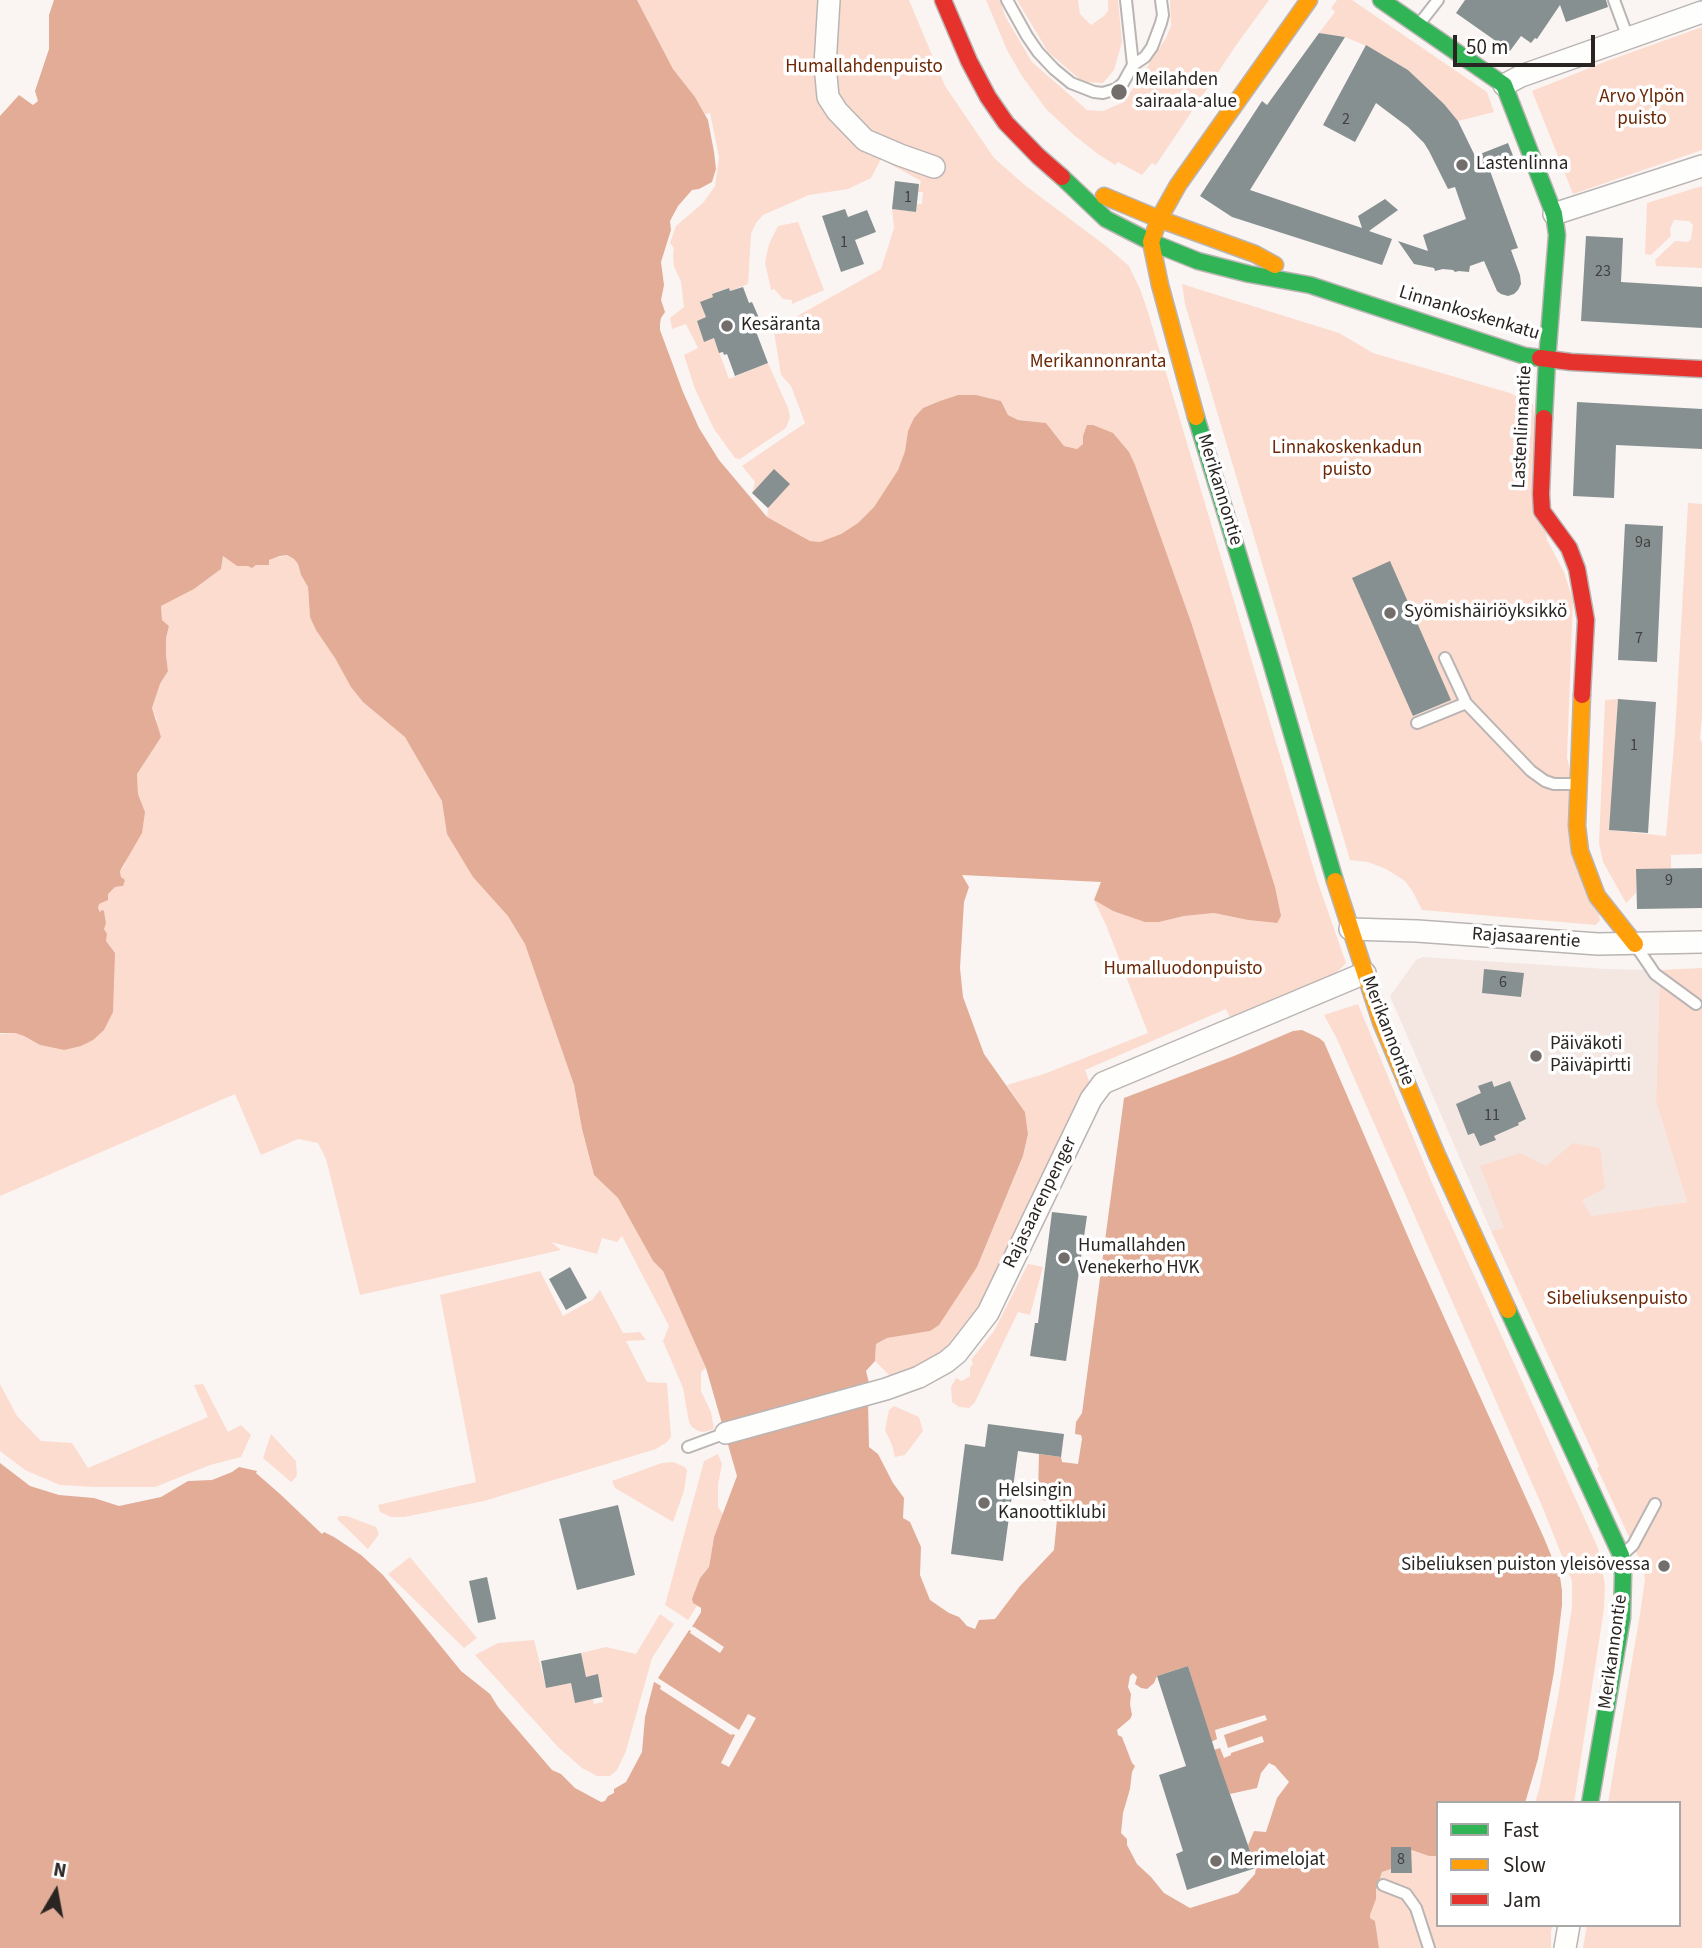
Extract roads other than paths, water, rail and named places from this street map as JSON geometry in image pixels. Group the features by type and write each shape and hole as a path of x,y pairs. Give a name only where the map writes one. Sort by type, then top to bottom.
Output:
{"street":[{"path":"829,0 825,65 828,97 837,111 865,140 934,167"},
{"name":"Linnankoskenkatu","path":"943,0 969,61 988,97 1006,123 1106,219 1151,242 1187,257 1236,271 1310,285 1525,356 1547,360 1702,369"},
{"path":"1151,242 1159,219 1178,184 1309,0"},
{"path":"1381,0 1504,85 1521,76 1702,12"},
{"name":"Lastenlinnantie","path":"1504,85 1554,214 1557,235 1547,360 1541,494 1542,511 1569,548 1577,569 1586,620 1578,784 1577,826 1580,852 1597,896 1635,944"},
{"path":"1554,214 1702,166"},
{"name":"Linnankoskenkatu","path":"1068,182 1255,254 1310,285"},
{"name":"Merikannontie","path":"1151,242 1192,404 1350,929 1381,1022 1437,1156 1621,1555 1622,1618 1590,1801"},
{"name":"Rajasaarentie","path":"1350,929 1587,943 1702,942"},
{"name":"Rajasaarenpenger","path":"726,1433 886,1389 919,1377 946,1362 957,1353 988,1314 1091,1099 1103,1083 1365,973"},
{"path":"1565,1948 1569,1927"}],"lane":[{"path":"1007,0 1027,36 1054,69 1072,83 1103,93 1116,89 1123,83 1133,65 1152,47 1163,15 1161,0"},
{"path":"1126,0 1133,65"},
{"path":"1418,25 1438,0"},
{"path":"1614,0 1628,37"},
{"path":"1445,658 1466,703 1531,771 1554,784 1578,784"},
{"path":"1417,723 1466,703"},
{"path":"1635,944 1655,974 1696,1003"},
{"path":"688,1447 726,1433"},
{"path":"1621,1555 1633,1545 1655,1504"},
{"path":"1383,1885 1406,1894 1416,1908 1429,1948"}],"place":[{"name":"Meilahden sairaala-alue","path":"1119,92"},
{"name":"Lastenlinna","path":"1462,165"},
{"name":"Kesäranta","path":"727,326"},
{"name":"Syömishäiriöyksikkö","path":"1390,613"},
{"name":"Päiväkoti Päiväpirtti","path":"1536,1056"},
{"name":"Humallahden Venekerho HVK","path":"1064,1258"},
{"name":"Helsingin Kanoottiklubi","path":"984,1503"},
{"name":"Sibeliuksen puiston yleisövessa","path":"1664,1566"},
{"name":"Merimelojat","path":"1216,1861"}],"park label":[{"name":"Humallahdenpuisto","path":"864,68"},
{"name":"Arvo Ylpön puisto","path":"1642,109"},
{"name":"Merikannonranta","path":"1098,363"},
{"name":"Linnakoskenkadun puisto","path":"1347,460"},
{"name":"Humalluodonpuisto","path":"1183,970"},
{"name":"Sibeliuksenpuisto","path":"1617,1300"}]}
